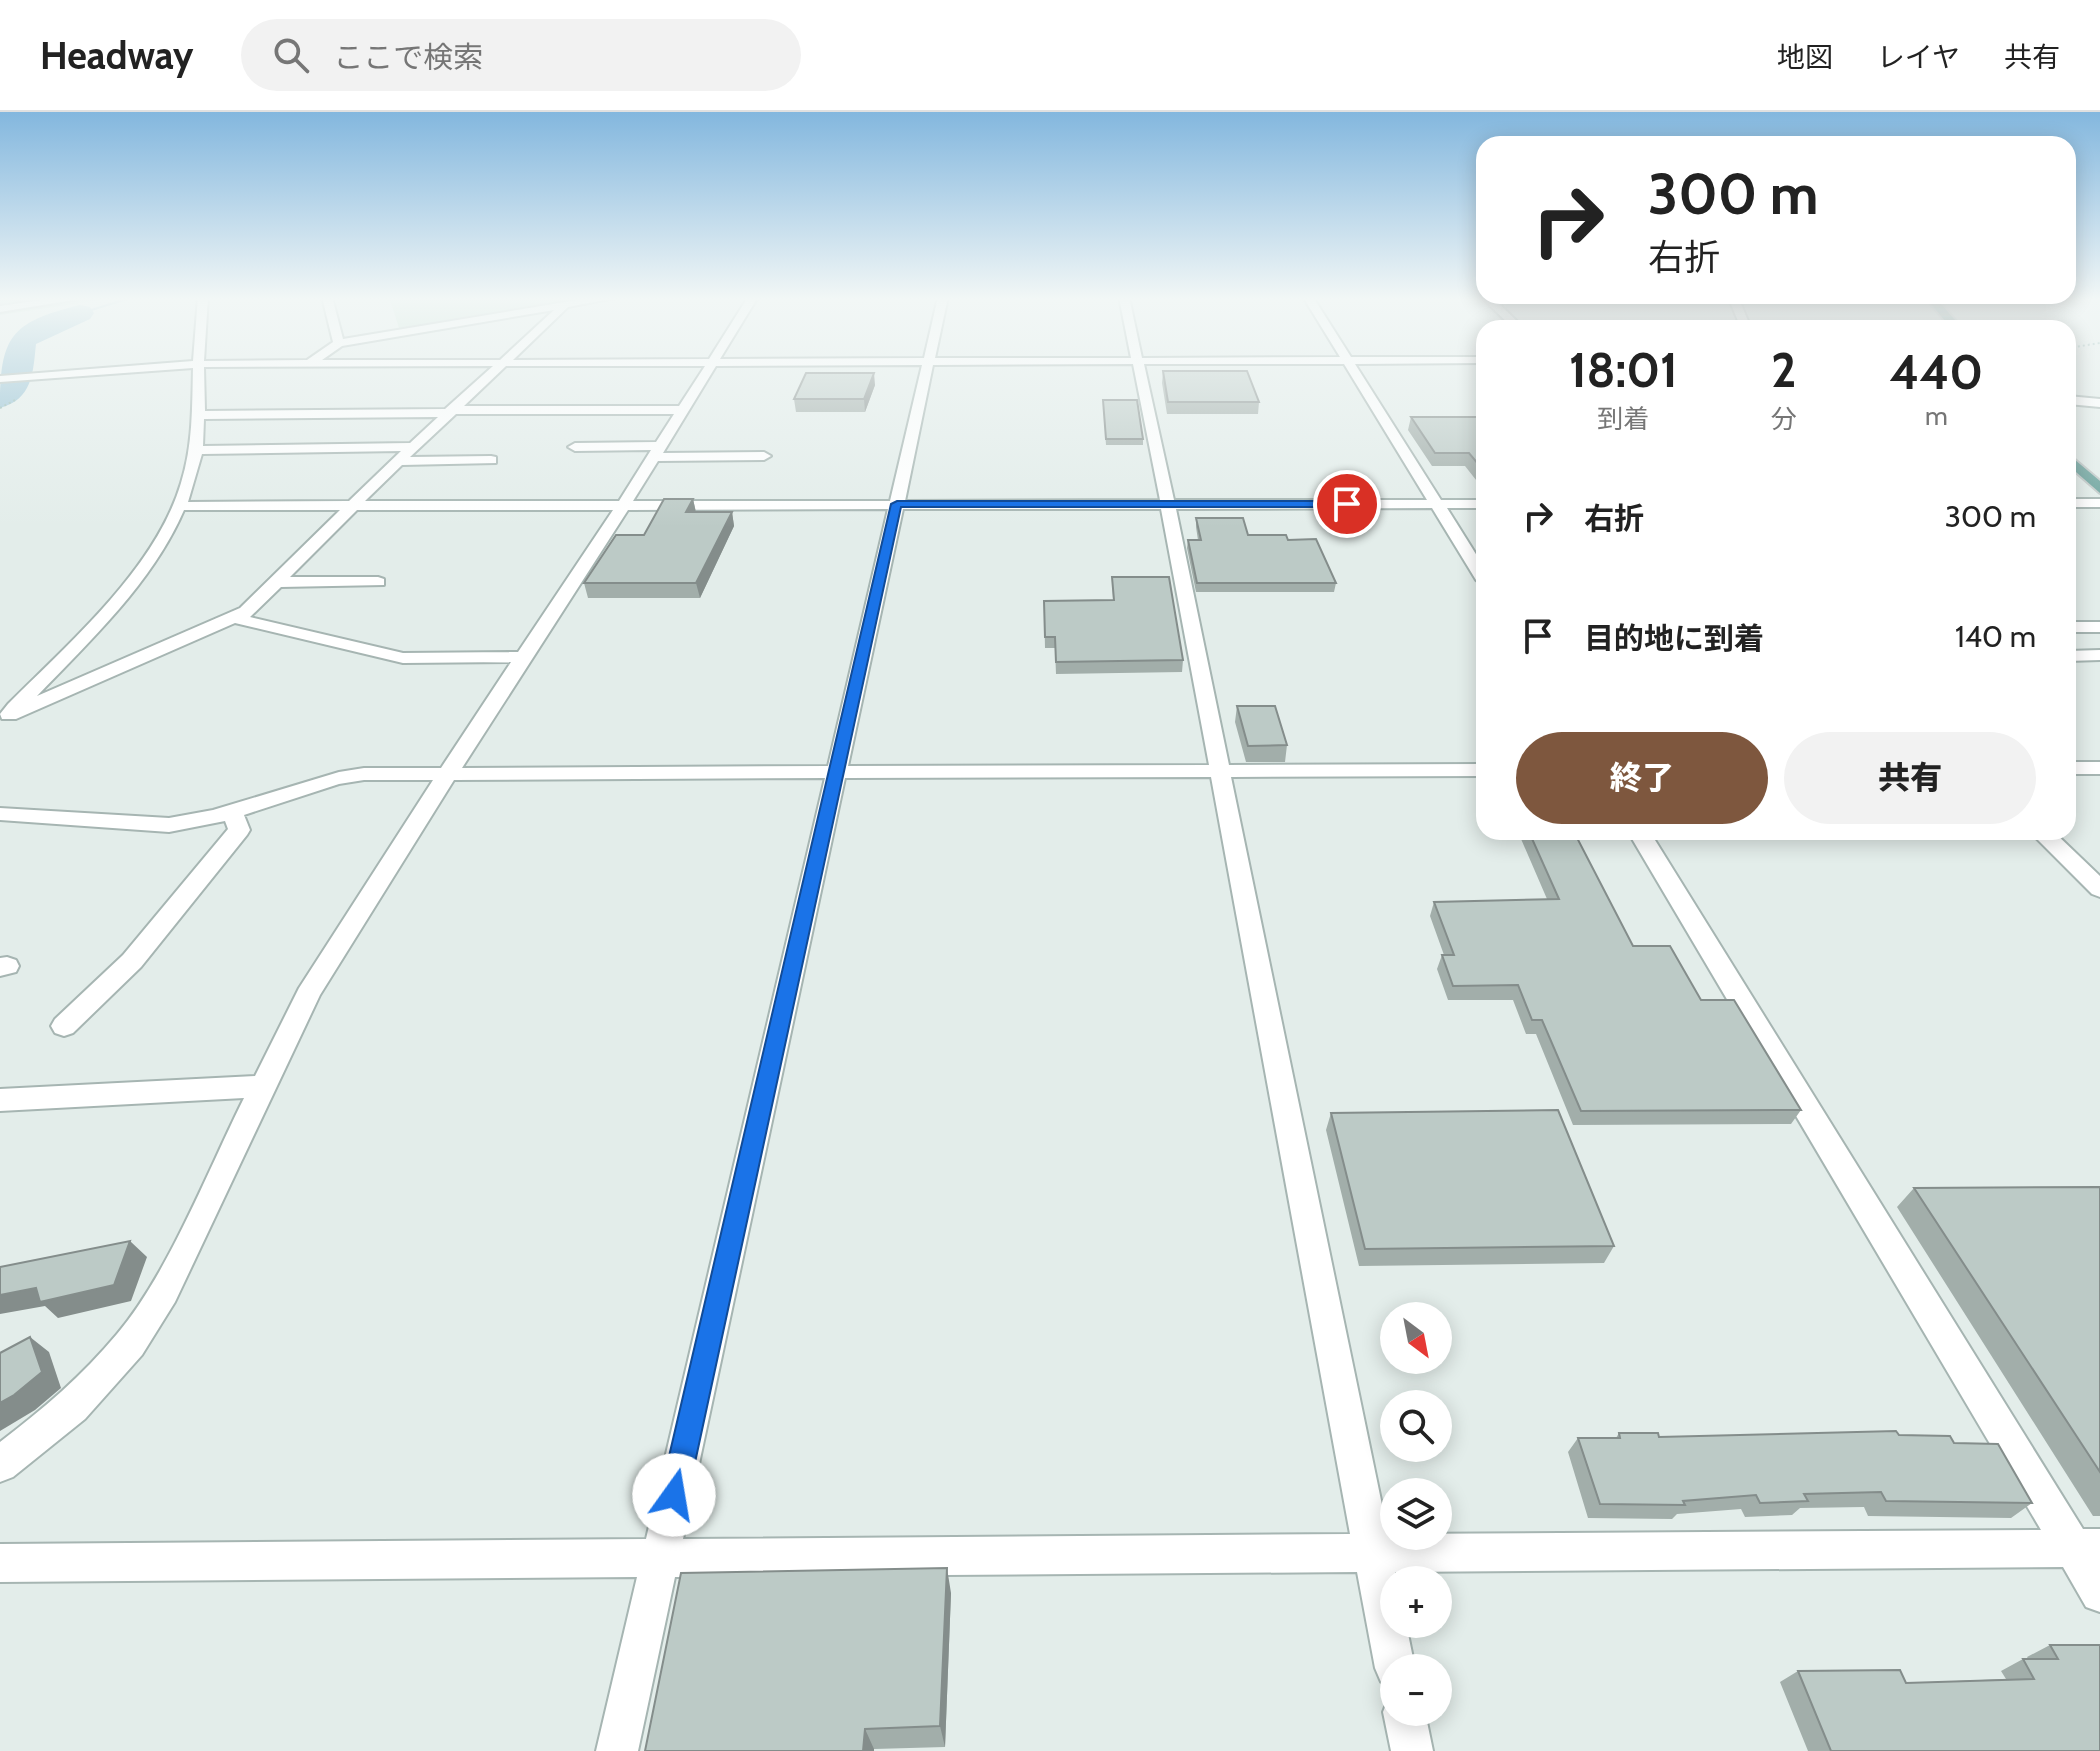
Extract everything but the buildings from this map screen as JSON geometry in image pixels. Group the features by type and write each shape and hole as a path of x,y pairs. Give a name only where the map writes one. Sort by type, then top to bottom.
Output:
{"main road":[{"path":"2076,466 2100,489"}],"street":[{"path":"2,378 75,373"},
{"path":"4,720 131,581 180,506 191,479 196,450 200,373"},
{"path":"4,720 246,612 491,373"},
{"path":"0,1464 73,1407 130,1344 164,1292 308,994 443,776 623,506 704,373"},
{"path":"617,1751 925,373"},
{"path":"1141,373 1392,1654"},
{"path":"1354,373 1476,567"},
{"path":"2076,401 2100,403"},
{"path":"198,415 683,410"},
{"path":"196,450 413,447"},
{"path":"575,447 764,456"},
{"path":"398,461 491,460"},
{"path":"2076,503 2100,503"},
{"path":"180,506 1476,504"},
{"path":"278,582 378,582"},
{"path":"234,618 403,658 520,657"},
{"path":"2076,627 2100,627"},
{"path":"2076,656 2100,655"},
{"path":"2076,768 2100,768"},
{"path":"0,814 169,825 197,823 309,784 364,774 1476,770"},
{"path":"64,1026 132,961 239,830 233,813"},
{"path":"1644,840 2086,1548 2100,1593"},
{"path":"2049,840 2100,889"},
{"path":"0,1100 264,1086"},
{"path":"0,1563 2086,1548"},
{"path":"1407,1726 1412,1751"}],"waterway":[{"path":"0,398 16,384 17,373"}],"route":[{"path":"674,1495 897,504 1347,504"}]}
